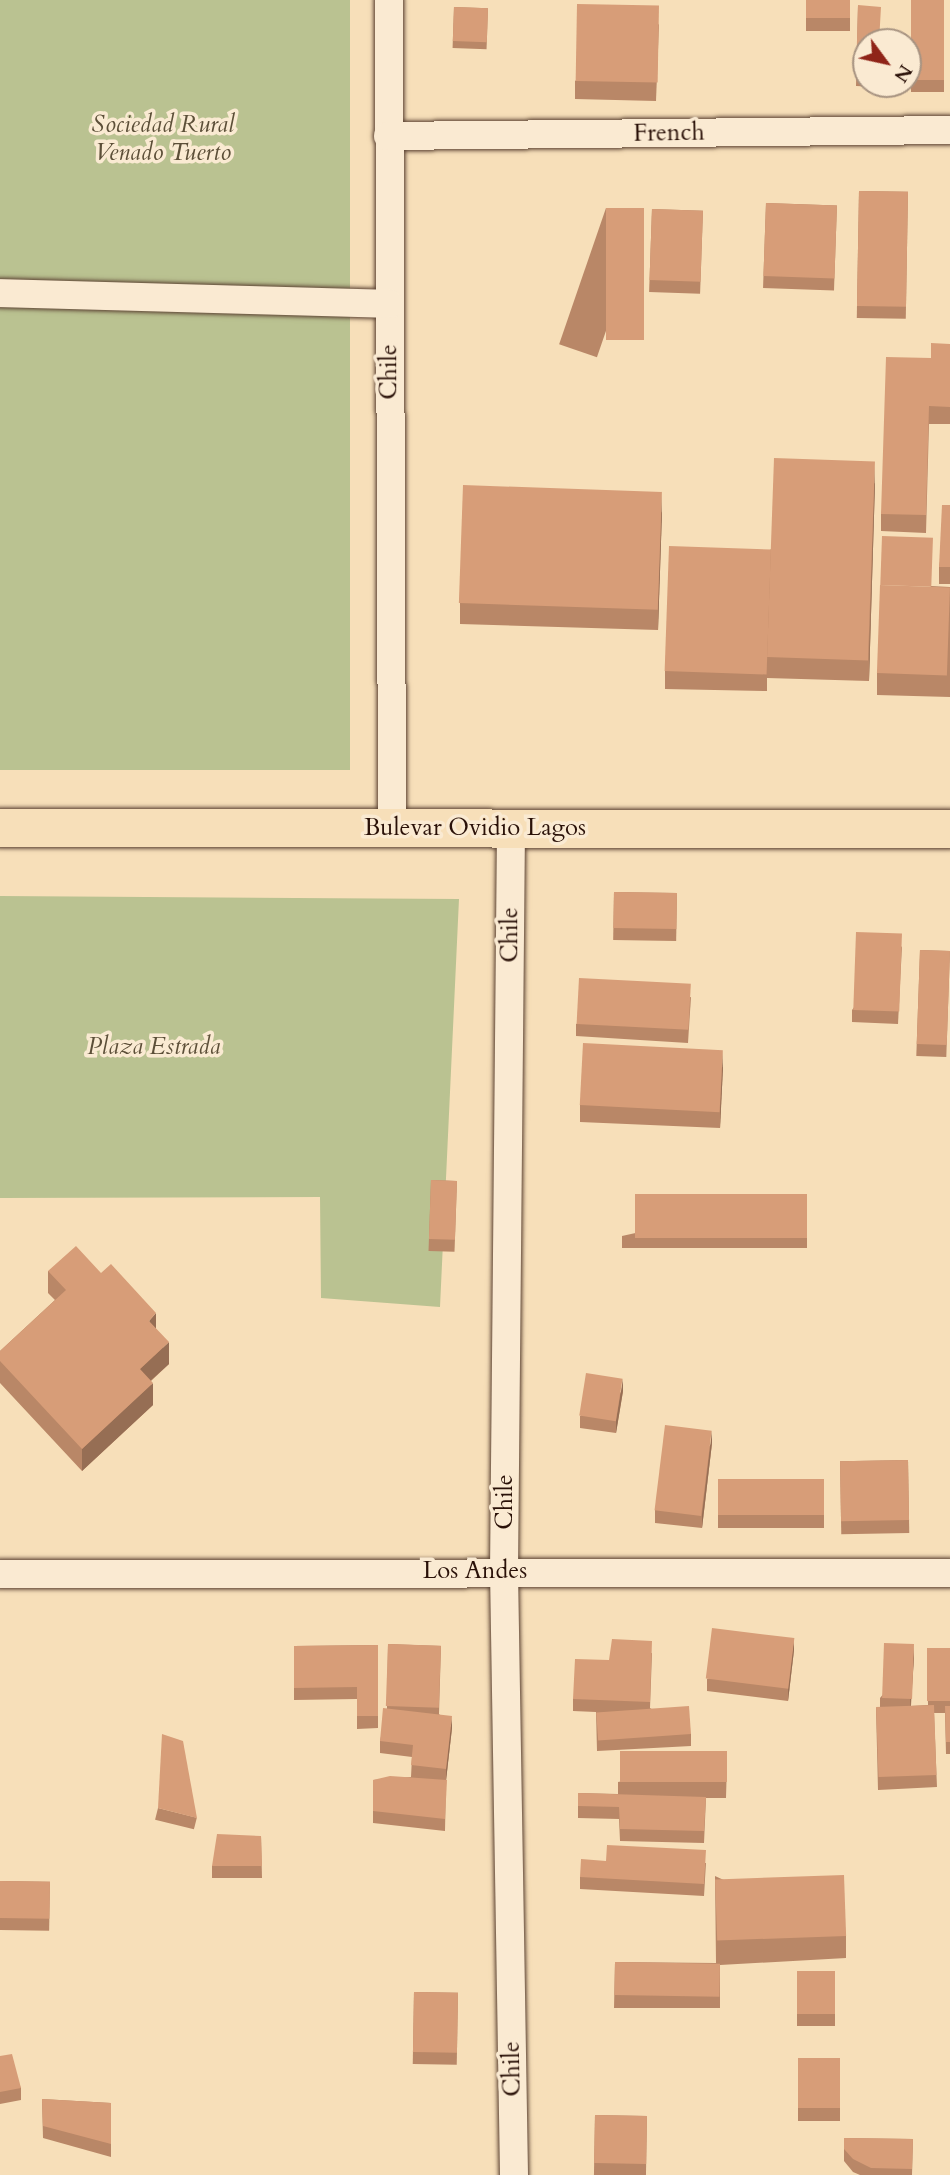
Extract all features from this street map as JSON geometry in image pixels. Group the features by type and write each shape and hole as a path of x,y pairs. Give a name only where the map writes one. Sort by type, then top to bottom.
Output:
{"highway":[{"name":"Bulevar Ovidio Lagos","path":"0,828 950,829"}],"street":[{"name":"Chile","path":"389,0 392,827"},
{"name":"French","path":"388,136 950,130"},
{"path":"0,293 389,304"},
{"name":"Chile","path":"511,829 504,1571 514,2175"},
{"name":"Los Andes","path":"0,1574 504,1571 950,1573"}],"green space":[{"name":"Sociedad Rural Venado Tuerto","path":"0,0 350,0 350,770 0,770"},
{"name":"Plaza Estrada","path":"0,896 459,899 440,1307 321,1298 320,1197 0,1198"}],"building":[{"path":"806,0 850,0 850,18 806,18"},
{"path":"911,0 944,0 944,80 922,80 922,28 911,28"},
{"path":"577,4 659,5 658,82 576,81"},
{"path":"858,5 881,7 880,28 857,28"},
{"path":"454,7 488,8 487,42 453,41"},
{"path":"859,191 908,192 906,307 857,306"},
{"path":"766,203 837,205 834,278 763,276"},
{"path":"606,208 644,208 644,340 606,340"},
{"path":"652,209 703,211 700,282 650,280"},
{"path":"931,343 950,344 950,407 929,406 926,515 881,514 886,357 931,358"},
{"path":"774,458 875,462 868,660 767,657"},
{"path":"463,485 662,492 658,610 459,603"},
{"path":"942,505 950,505 950,567 939,567"},
{"path":"882,536 933,538 931,587 880,585"},
{"path":"669,546 771,550 767,674 665,671"},
{"path":"880,585 950,587 947,675 877,673"},
{"path":"614,892 677,893 676,929 613,928"},
{"path":"856,932 902,934 899,1012 853,1010"},
{"path":"920,950 950,951 947,1045 917,1044"},
{"path":"579,978 691,984 688,1030 577,1024"},
{"path":"583,1043 723,1050 720,1112 580,1105"},
{"path":"431,1180 457,1181 455,1240 429,1239"},
{"path":"635,1194 807,1194 807,1238 635,1238"},
{"path":"76,1246 101,1273 111,1264 156,1313 149,1321 169,1342 140,1369 153,1383 82,1449 0,1361 0,1351 66,1290 48,1271"},
{"path":"586,1373 623,1379 616,1421 579,1415"},
{"path":"665,1425 712,1431 701,1516 655,1510"},
{"path":"908,1460 909,1520 841,1521 840,1461"},
{"path":"718,1479 824,1479 824,1515 718,1515"},
{"path":"712,1628 794,1638 788,1689 706,1679"},
{"path":"612,1639 652,1641 650,1702 573,1699 575,1659 609,1660"},
{"path":"884,1643 914,1644 912,1699 882,1698"},
{"path":"388,1644 441,1646 439,1708 386,1706"},
{"path":"378,1645 378,1716 357,1716 357,1687 294,1688 294,1646"},
{"path":"927,1648 950,1648 950,1701 927,1701"},
{"path":"934,1705 936,1775 878,1777 876,1707"},
{"path":"689,1706 691,1734 598,1740 596,1712"},
{"path":"945,1706 950,1706 950,1742 946,1742"},
{"path":"383,1708 452,1716 446,1769 411,1765 413,1745 380,1741"},
{"path":"162,1734 183,1741 197,1818 158,1808"},
{"path":"620,1751 727,1751 727,1782 620,1782"},
{"path":"390,1776 447,1780 445,1819 373,1811 373,1780"},
{"path":"578,1793 706,1797 704,1831 620,1829 619,1807 578,1806"},
{"path":"217,1834 261,1836 262,1866 212,1866"},
{"path":"607,1845 706,1850 704,1884 580,1877 581,1859 606,1861"},
{"path":"844,1875 846,1936 717,1940 715,1880"},
{"path":"0,1881 50,1882 49,1919 0,1918"},
{"path":"615,1962 720,1964 719,1997 614,1995"},
{"path":"797,1971 835,1971 835,2014 797,2014"},
{"path":"414,1992 458,1993 457,2053 413,2052"},
{"path":"12,2054 21,2088 0,2092 0,2056"},
{"path":"798,2058 840,2058 840,2108 798,2108"},
{"path":"42,2099 111,2103 111,2144 43,2126"},
{"path":"595,2115 647,2116 646,2164 594,2163"},
{"path":"844,2138 913,2139 912,2169 871,2168 853,2159 844,2149"}]}
